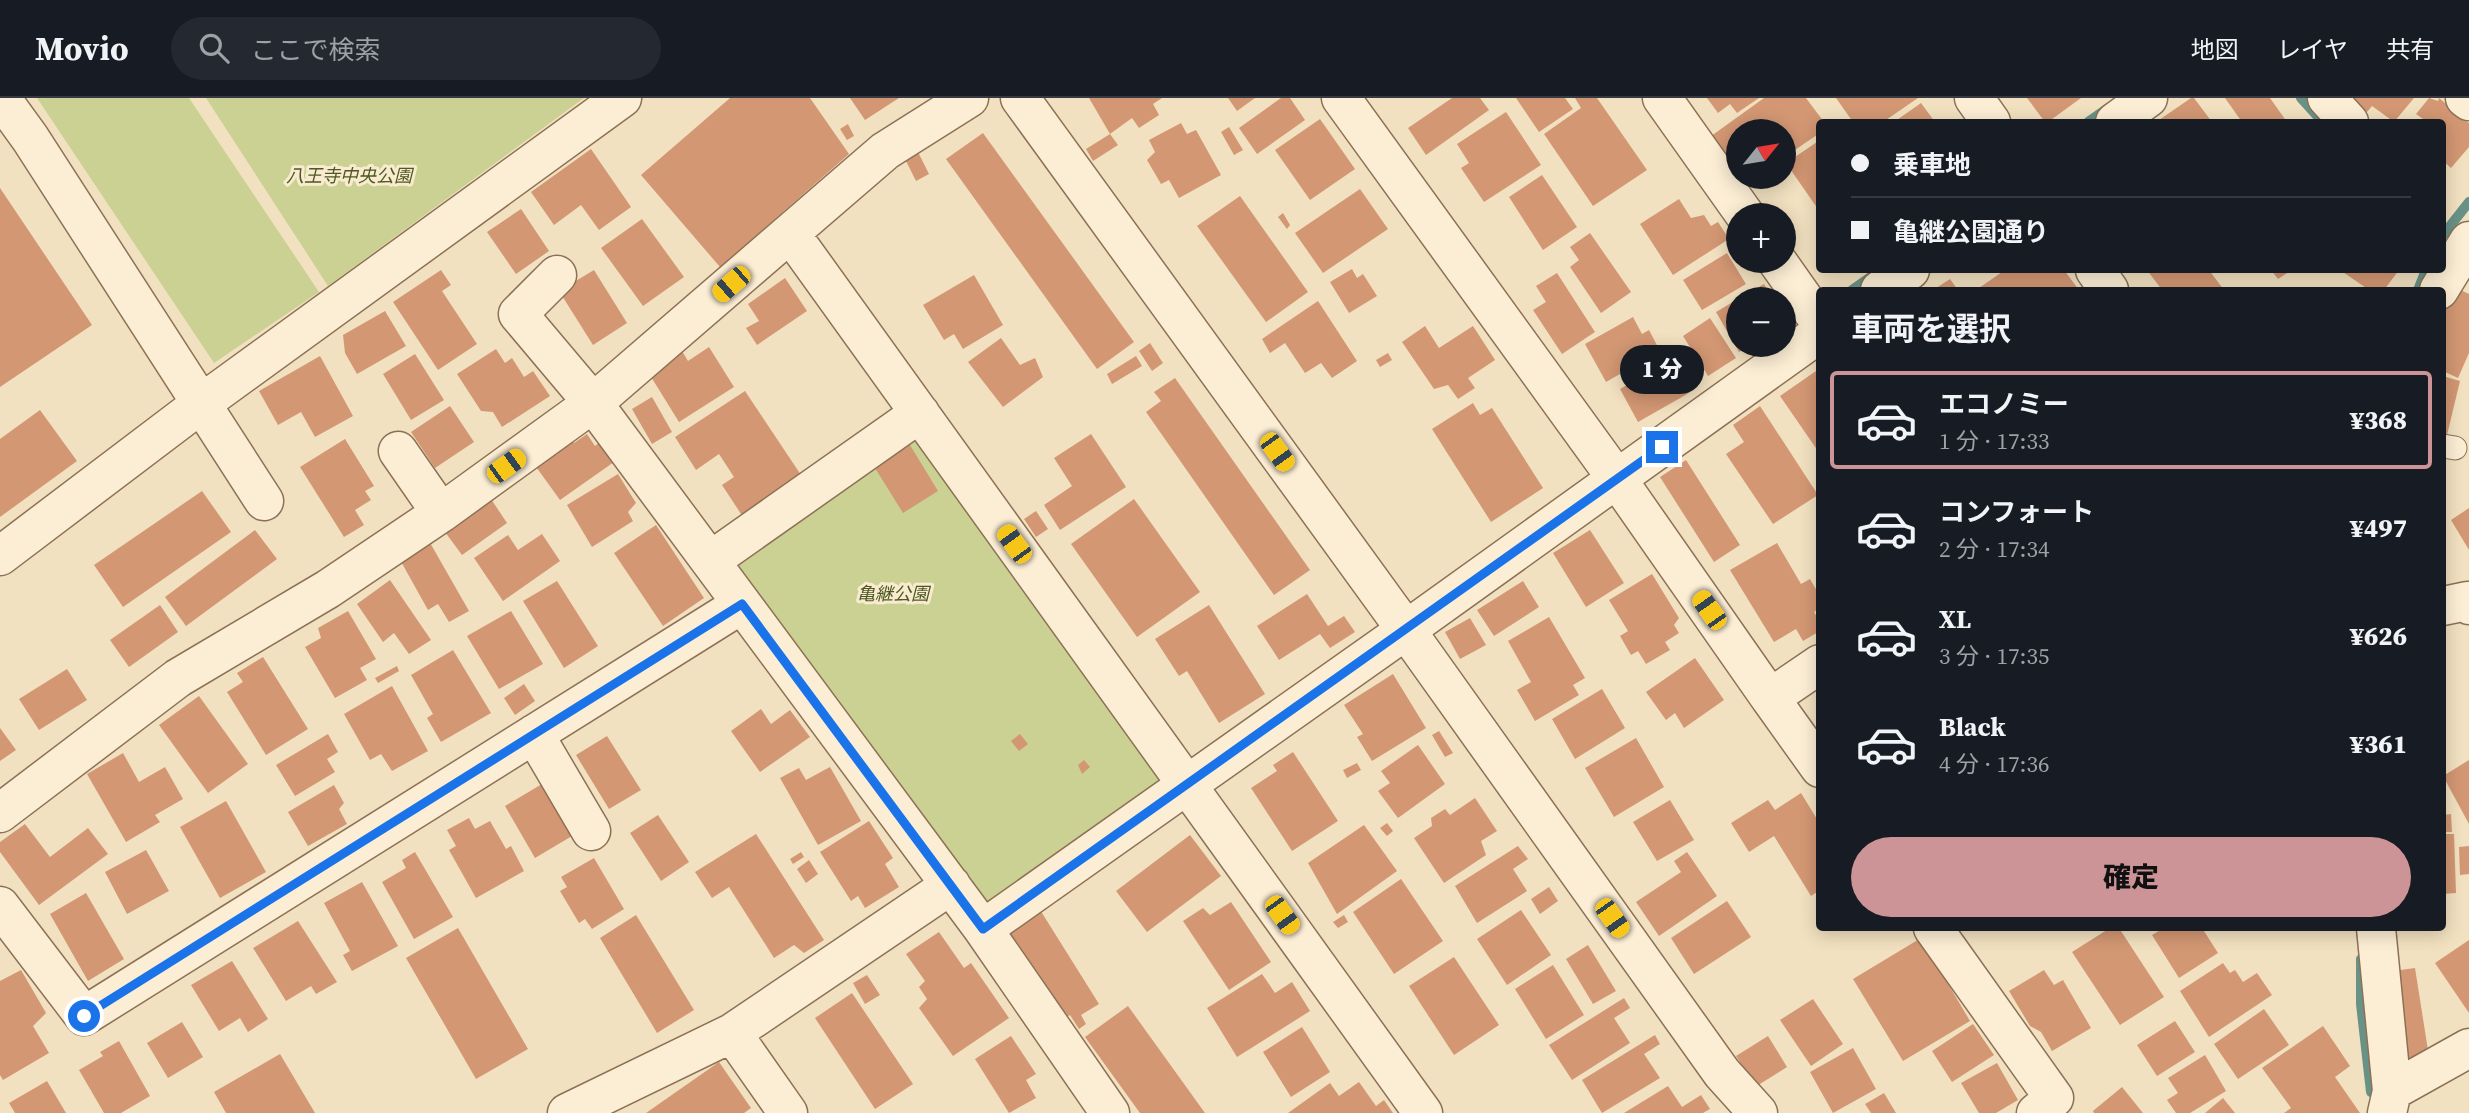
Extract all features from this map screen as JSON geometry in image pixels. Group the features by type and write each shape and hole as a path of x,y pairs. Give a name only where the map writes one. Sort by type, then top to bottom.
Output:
{"street":[{"path":"1,98 264,501"},
{"path":"0,556 202,403 622,98"},
{"path":"0,813 178,678 328,589 441,513 593,403 886,151 969,98"},
{"path":"1020,98 1406,630 1722,1073 1758,1113"},
{"path":"1341,98 1617,479 1816,762"},
{"path":"1662,98 1736,203"},
{"path":"1974,98 1989,119"},
{"path":"2119,119 2148,98"},
{"path":"2327,98 2345,119"},
{"path":"790,233 1423,1113"},
{"path":"2440,287 2461,245"},
{"path":"1785,273 1816,316"},
{"path":"1884,287 1906,273"},
{"path":"557,275 518,314 593,403 983,929 1110,1113"},
{"path":"983,929 1406,630 1816,335"},
{"path":"710,561 919,413"},
{"path":"398,451 441,513"},
{"path":"2446,605 2467,601 2469,605"},
{"path":"0,906 84,1016 742,604"},
{"path":"1770,698 1816,667"},
{"path":"534,734 591,831"},
{"path":"567,1113 732,1034 950,885"},
{"path":"1935,931 2054,1098 2036,1113"},
{"path":"2376,931 2395,1106"},
{"path":"732,1034 788,1113"},
{"path":"2395,1106 2469,1048"}],"green space":[{"path":"37,98 189,98 319,292 214,363"},
{"name":"八王寺中央公園","path":"206,98 584,98 328,286"},
{"name":"亀継公園","path":"920,430 1173,781 985,913 727,563"}],"building":[{"path":"730,98 810,98 849,154 720,267 641,175"},
{"path":"850,98 899,98 865,120"},
{"path":"1089,98 1162,98 1153,104 1159,115 1139,128 1132,118 1110,134"},
{"path":"1228,98 1255,98 1237,111"},
{"path":"1281,98 1290,98 1305,120 1257,154 1239,128"},
{"path":"1452,98 1480,98 1489,110 1426,155 1408,128"},
{"path":"1516,98 1565,98 1573,109 1539,132"},
{"path":"1575,98 1597,98 1647,170 1593,206 1544,134 1581,108"},
{"path":"1707,98 1759,98 1737,113 1730,104 1718,113"},
{"path":"1764,98 1806,98 1822,119 1816,119 1816,136 1796,149 1796,119 1735,119"},
{"path":"1836,98 1918,98 1887,119 1851,119"},
{"path":"2027,98 2081,98 2052,119 2043,119"},
{"path":"2194,98 2210,119 2160,119"},
{"path":"2225,98 2270,98 2285,119 2240,119"},
{"path":"2349,98 2414,98 2396,119 2390,119 2372,106 2367,112"},
{"path":"2429,98 2438,101 2439,98 2469,123 2469,147 2451,168 2446,164 2446,119 2423,119 2416,114"},
{"path":"1921,103 1933,119 1898,119"},
{"path":"1506,112 1541,165 1484,202 1461,168 1469,163 1457,144"},
{"path":"1320,119 1355,169 1310,200 1275,150"},
{"path":"1181,123 1187,134 1196,130 1221,175 1179,198 1169,180 1161,184 1147,160 1155,152 1149,140"},
{"path":"848,124 854,136 847,140 840,129"},
{"path":"1726,125 1726,165 1707,139"},
{"path":"1229,127 1243,150 1234,155 1221,132"},
{"path":"983,133 1134,342 1097,369 946,159"},
{"path":"1110,134 1118,145 1093,161 1086,149"},
{"path":"1816,143 1816,206 1796,177 1796,156"},
{"path":"591,149 631,207 599,230 581,205 554,225 531,192"},
{"path":"917,150 929,174 916,181 904,157"},
{"path":"1542,175 1577,227 1543,250 1509,197"},
{"path":"0,188 92,325 0,387"},
{"path":"1360,189 1388,229 1323,273 1295,233"},
{"path":"1240,196 1308,292 1266,322 1197,226"},
{"path":"1679,199 1691,218 1704,215 1711,226 1718,222 1726,234 1726,241 1673,275 1640,224"},
{"path":"521,209 549,251 516,274 487,232"},
{"path":"1283,213 1290,225 1287,229 1278,217"},
{"path":"642,219 684,277 643,306 601,248"},
{"path":"1590,233 1631,292 1601,313 1570,267 1579,260 1570,247"},
{"path":"1726,254 1726,273 1739,273 1746,284 1741,287 1726,287 1726,296 1702,310 1683,280"},
{"path":"1352,269 1357,278 1363,274 1377,296 1349,313 1330,282"},
{"path":"441,270 451,285 442,291 477,344 438,370 393,302"},
{"path":"594,270 627,323 593,345 559,291"},
{"path":"1557,273 1595,332 1562,354 1533,310 1546,302 1536,286"},
{"path":"2001,273 2066,273 2077,287 1980,287"},
{"path":"2149,273 2211,273 2222,287 2160,287"},
{"path":"2273,273 2287,273 2278,279"},
{"path":"2344,273 2397,273 2386,287 2365,287"},
{"path":"974,275 1003,325 963,349 954,334 944,340 923,305"},
{"path":"785,278 807,311 757,345 746,328 759,321 748,304"},
{"path":"1950,279 1956,287 1938,287"},
{"path":"2450,285 2469,294 2469,353 2458,378 2446,372 2446,294"},
{"path":"1318,301 1357,361 1332,378 1321,363 1305,373 1285,343 1270,353 1262,339"},
{"path":"1726,306 1726,329 1716,312"},
{"path":"385,311 406,346 357,374 345,353 343,335"},
{"path":"1633,317 1642,334 1649,330 1660,351 1606,382 1585,344"},
{"path":"1710,318 1726,343 1726,357 1736,358 1708,376 1683,336"},
{"path":"1425,326 1439,348 1473,326 1495,360 1468,378 1475,388 1458,399 1448,385 1434,389 1402,342"},
{"path":"1001,338 1020,365 1035,358 1043,377 1003,407 968,362"},
{"path":"1150,343 1163,363 1152,371 1139,351"},
{"path":"709,347 734,387 679,422 648,372 682,351 688,361"},
{"path":"496,349 505,363 512,358 524,377 533,371 550,396 502,427 493,412 481,411 457,374"},
{"path":"1388,353 1392,360 1380,367 1376,360"},
{"path":"415,354 444,400 411,420 383,374"},
{"path":"320,356 353,416 315,437 301,412 278,425 259,391"},
{"path":"1136,356 1142,366 1112,384 1107,374"},
{"path":"1670,360 1689,393 1638,422 1620,389"},
{"path":"1816,371 1816,448 1780,396"},
{"path":"2446,377 2460,381 2446,435"},
{"path":"1175,378 1310,570 1274,595 1146,412 1161,401 1154,392"},
{"path":"745,391 803,478 743,517 722,485 734,477 719,454 696,470 675,437"},
{"path":"652,397 672,432 652,444 632,409"},
{"path":"1473,403 1480,415 1492,408 1543,488 1491,522 1432,429"},
{"path":"450,406 474,442 435,468 411,432"},
{"path":"1760,406 1816,492 1816,496 1773,524 1726,454 1744,442 1733,425"},
{"path":"40,410 77,461 0,517 0,439"},
{"path":"587,434 595,446 600,442 614,462 560,500 534,464 571,438 574,443"},
{"path":"1091,434 1126,487 1060,530 1044,505 1072,486 1054,458"},
{"path":"345,439 374,486 365,491 371,500 355,510 364,525 344,537 300,467"},
{"path":"910,445 938,491 903,513 875,468"},
{"path":"1686,460 1740,545 1714,562 1660,477"},
{"path":"618,474 636,503 628,512 633,521 592,547 567,505"},
{"path":"202,491 231,532 123,607 94,565"},
{"path":"491,499 507,523 462,555 445,532"},
{"path":"1134,499 1200,592 1137,637 1071,544"},
{"path":"2469,508 2469,550 2451,520"},
{"path":"1036,511 1048,529 1036,537 1024,519"},
{"path":"656,525 704,598 663,626 614,553"},
{"path":"255,530 277,559 186,626 165,597"},
{"path":"1590,530 1624,583 1586,607 1553,553"},
{"path":"542,534 560,561 503,601 474,558 508,535 518,550"},
{"path":"429,541 469,611 449,622 438,604 428,610 399,558"},
{"path":"1777,543 1801,584 1810,579 1816,589 1816,633 1803,641 1796,629 1774,642 1730,570"},
{"path":"1652,574 1679,618 1674,625 1679,633 1665,642 1670,650 1646,664 1638,651 1631,655 1620,636 1628,631 1609,600"},
{"path":"390,580 431,640 409,654 394,633 383,642 357,604"},
{"path":"557,581 598,646 564,668 523,601"},
{"path":"1523,581 1539,607 1494,636 1477,610"},
{"path":"1307,594 1328,626 1344,616 1355,632 1330,648 1320,634 1279,660 1257,626"},
{"path":"160,605 178,632 129,667 110,640"},
{"path":"1209,605 1265,694 1219,723 1187,671 1179,676 1155,639"},
{"path":"348,611 376,659 360,668 367,680 335,698 305,647 321,638 318,628"},
{"path":"511,611 543,664 499,689 467,636"},
{"path":"1549,617 1585,678 1573,685 1579,695 1535,721 1517,690 1531,682 1508,641"},
{"path":"1470,618 1486,645 1460,659 1445,632"},
{"path":"453,650 491,713 441,742 427,718 433,714 411,675"},
{"path":"263,657 308,729 266,755 227,692 243,682 237,673"},
{"path":"1695,658 1724,700 1684,728 1675,713 1666,720 1646,692"},
{"path":"397,666 399,671 378,683 375,678"},
{"path":"67,669 87,700 39,730 19,699"},
{"path":"1393,674 1426,728 1372,761 1357,737 1363,734 1344,705"},
{"path":"524,684 535,701 515,715 504,698"},
{"path":"392,686 428,751 392,771 381,754 370,760 344,714"},
{"path":"1602,689 1625,728 1575,759 1552,719"},
{"path":"199,696 248,764 208,793 159,725"},
{"path":"761,709 771,724 790,710 810,737 760,772 731,731"},
{"path":"0,728 16,750 0,761"},
{"path":"1439,731 1453,753 1445,757 1432,735"},
{"path":"328,734 338,752 327,759 335,772 295,796 276,765"},
{"path":"1020,734 1028,744 1019,751 1011,741"},
{"path":"607,736 641,790 609,809 576,755"},
{"path":"1636,738 1664,787 1614,817 1585,768"},
{"path":"1418,745 1445,784 1398,818 1378,791 1390,783 1381,771"},
{"path":"1293,752 1338,821 1292,851 1251,788 1277,771 1273,765"},
{"path":"123,753 139,782 165,767 183,799 155,815 160,822 126,842 87,774"},
{"path":"1084,760 1090,767 1082,774 1078,765"},
{"path":"2469,760 2469,824 2446,782 2446,774"},
{"path":"1357,763 1361,770 1347,778 1343,770"},
{"path":"830,767 861,821 818,845 780,778 799,768 806,780"},
{"path":"542,784 572,836 535,858 505,806"},
{"path":"334,785 344,803 339,809 347,824 308,846 288,812"},
{"path":"1801,793 1816,817 1816,893 1811,896 1774,836 1749,852 1731,823 1768,800 1775,810"},
{"path":"1475,798 1497,831 1481,841 1486,855 1444,883 1414,838 1432,826 1431,818 1445,809 1450,815"},
{"path":"1670,800 1694,840 1657,861 1633,822"},
{"path":"226,801 266,872 220,898 180,827"},
{"path":"2451,814 2452,832 2446,832 2446,815"},
{"path":"658,815 689,862 661,881 630,833"},
{"path":"469,818 475,829 490,821 506,849 511,846 524,871 476,898 449,850 456,846 447,830"},
{"path":"869,821 893,858 885,864 899,887 865,908 858,896 851,901 820,852"},
{"path":"1387,823 1393,831 1387,836 1380,828"},
{"path":"25,824 50,857 88,828 108,854 39,905 0,852 0,842"},
{"path":"1364,825 1397,871 1337,914 1308,863"},
{"path":"756,834 824,940 804,953 794,945 774,958 729,887 712,898 695,872"},
{"path":"2446,834 2454,834 2456,893 2446,894"},
{"path":"1190,835 1221,876 1147,932 1116,891"},
{"path":"1518,846 1528,859 1513,869 1527,891 1477,923 1455,886"},
{"path":"2469,846 2469,874 2460,875 2459,847"},
{"path":"146,850 169,891 127,914 105,872"},
{"path":"415,852 453,917 414,939 382,882 406,868 402,860"},
{"path":"801,852 804,857 793,864 790,859"},
{"path":"1687,852 1717,896 1659,936 1636,902 1681,872 1674,861"},
{"path":"594,858 624,909 592,929 585,919 579,923 560,891 567,887 561,877"},
{"path":"809,860 818,874 806,883 797,869"},
{"path":"1401,879 1443,941 1394,974 1353,912"},
{"path":"362,882 398,946 352,971 343,955 350,951 324,903"},
{"path":"1549,887 1558,901 1540,914 1531,899"},
{"path":"86,893 124,959 88,981 50,914"},
{"path":"1727,901 1751,937 1694,974 1671,938"},
{"path":"1231,902 1271,962 1229,990 1183,921 1203,908 1210,915"},
{"path":"1037,905 1099,1004 1081,1015 1086,1024 1079,1029 1070,1015 1055,1024 997,930"},
{"path":"1521,910 1551,955 1507,985 1477,939"},
{"path":"636,915 694,1010 657,1033 600,938"},
{"path":"1344,915 1348,922 1338,928 1333,922"},
{"path":"298,921 337,982 316,994 311,986 286,1001 253,948"},
{"path":"458,928 528,1049 476,1079 406,958"},
{"path":"2105,931 2121,931 2164,997 2120,1025 2072,952"},
{"path":"2159,931 2204,931 2218,953 2179,978 2152,935"},
{"path":"939,932 964,968 971,963 1009,1018 953,1056 919,1008 927,999 919,987 925,981 906,954"},
{"path":"1921,938 1970,1021 1903,1061 1853,979"},
{"path":"2469,940 2469,1013 2435,963"},
{"path":"1588,945 1616,991 1593,1004 1566,959"},
{"path":"1454,957 1499,1025 1454,1055 1409,986"},
{"path":"232,961 268,1019 248,1032 240,1018 219,1031 191,985"},
{"path":"2223,963 2230,973 2235,970 2243,982 2257,973 2272,995 2209,1037 2180,991"},
{"path":"1553,965 1584,1015 1546,1039 1515,989"},
{"path":"2415,968 2430,1063 2409,1066 2393,971"},
{"path":"21,970 46,1013 33,1026 49,1053 3,1080 0,1075 0,981"},
{"path":"2044,970 2054,985 2063,980 2091,1028 2052,1051 2041,1032 2030,1026 2009,991"},
{"path":"1262,974 1275,993 1292,982 1310,1011 1237,1057 1207,1008"},
{"path":"867,975 880,995 865,1004 853,983"},
{"path":"852,993 913,1084 875,1109 815,1018"},
{"path":"1624,998 1630,1008 1614,1018 1630,1043 1572,1080 1549,1045"},
{"path":"1813,999 1843,1044 1811,1066 1780,1020"},
{"path":"1128,1006 1205,1113 1140,1113 1085,1037"},
{"path":"2264,1009 2289,1045 2238,1079 2214,1044"},
{"path":"2175,1021 2195,1052 2157,1076 2137,1045"},
{"path":"182,1022 203,1057 168,1078 147,1043"},
{"path":"1973,1024 1994,1055 1952,1082 1932,1051"},
{"path":"2323,1026 2350,1066 2335,1077 2360,1113 2284,1113 2291,1108 2262,1068"},
{"path":"1302,1027 1330,1072 1291,1097 1263,1052"},
{"path":"1655,1035 1660,1044 1644,1054 1660,1078 1602,1113 1582,1080"},
{"path":"1011,1036 1036,1074 1026,1080 1036,1098 1009,1113 975,1059"},
{"path":"1768,1036 1787,1067 1755,1087 1736,1056"},
{"path":"119,1041 150,1096 121,1113 104,1113 79,1070 103,1056 100,1052"},
{"path":"1853,1048 1876,1089 1833,1113 1810,1072"},
{"path":"280,1054 315,1113 226,1113 214,1092"},
{"path":"2205,1055 2226,1091 2190,1113 2176,1113 2167,1100 2178,1093 2168,1078"},
{"path":"719,1062 751,1108 744,1113 646,1113"},
{"path":"1997,1063 2018,1100 1996,1113 1979,1113 1961,1083"},
{"path":"47,1081 66,1113 15,1113 9,1103"},
{"path":"1359,1082 1376,1106 1384,1100 1393,1113 1288,1113 1330,1083 1339,1096"},
{"path":"1668,1086 1682,1107 1701,1095 1710,1109 1703,1113 1624,1113"},
{"path":"2122,1087 2143,1113 2094,1113 2093,1111"},
{"path":"1884,1093 1896,1113 1871,1113 1865,1104"},
{"path":"2223,1098 2235,1113 2205,1113"}],"waterway":[{"path":"2301,98 2320,119"},
{"path":"2092,119 2108,108"},
{"path":"2446,231 2469,202"},
{"path":"2419,287 2425,273"},
{"path":"1856,287 1872,276"},
{"path":"2361,959 2361,1004 2371,1092"}],"route":[{"path":"84,1016 742,604 983,929 1662,447"}]}
